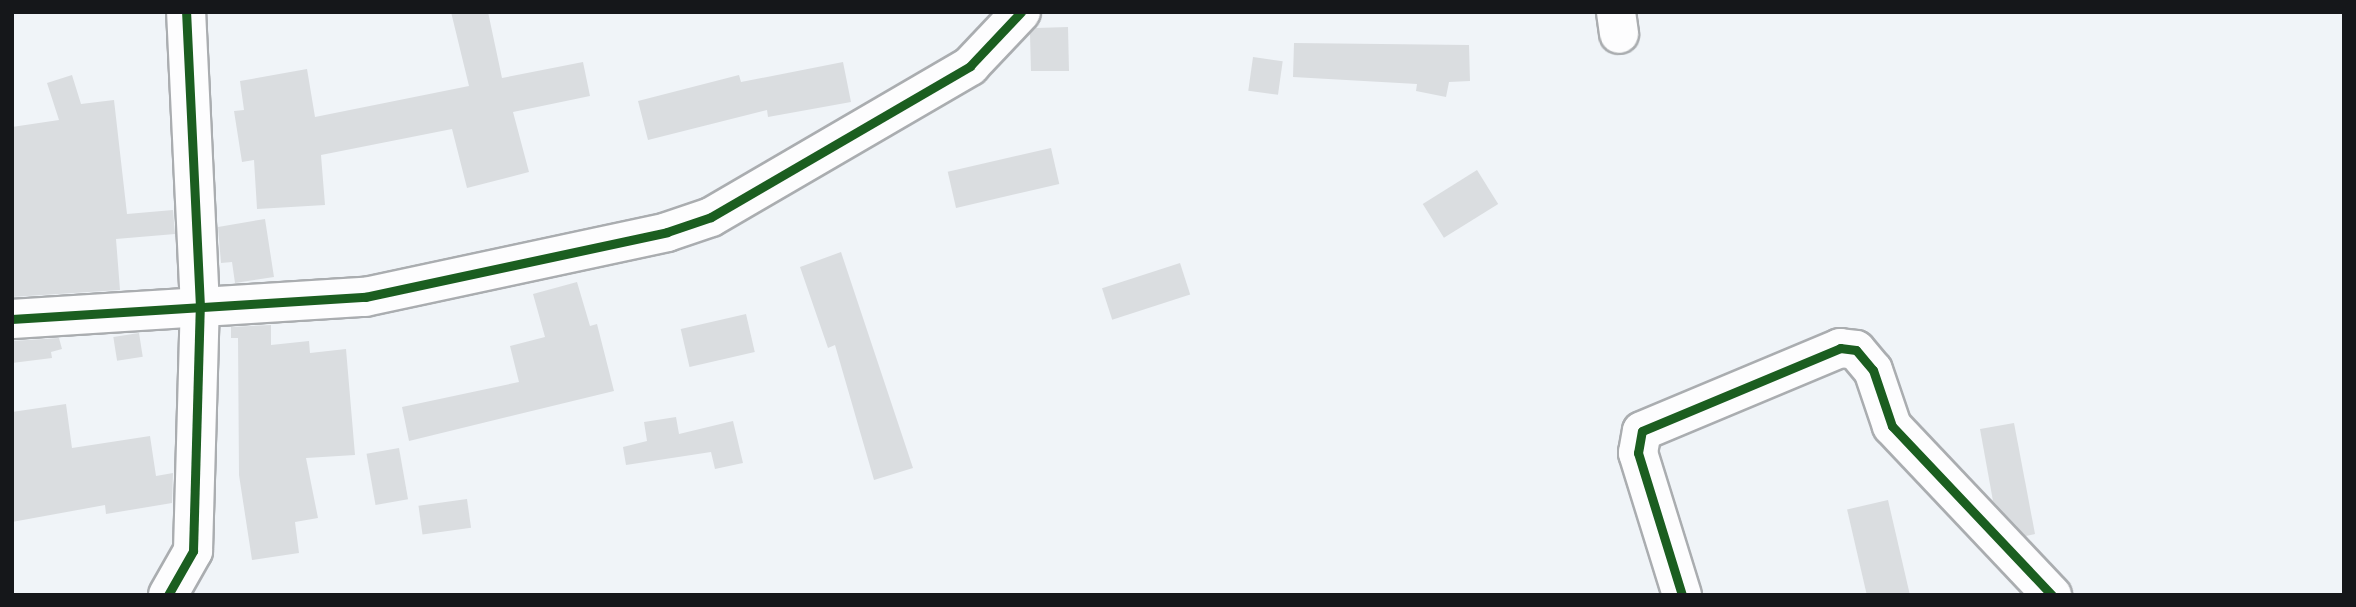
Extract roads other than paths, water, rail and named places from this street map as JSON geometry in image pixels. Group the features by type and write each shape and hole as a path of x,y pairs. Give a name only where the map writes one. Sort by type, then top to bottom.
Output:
{"street":[{"path":"168,595 193,551 200,307 186,12"},
{"path":"12,318 365,297 711,218 970,66 1021,12"},
{"path":"1682,595 1639,453 1642,431 1654,421 1840,348 1856,351 1873,370 1892,426 2052,595"}]}
